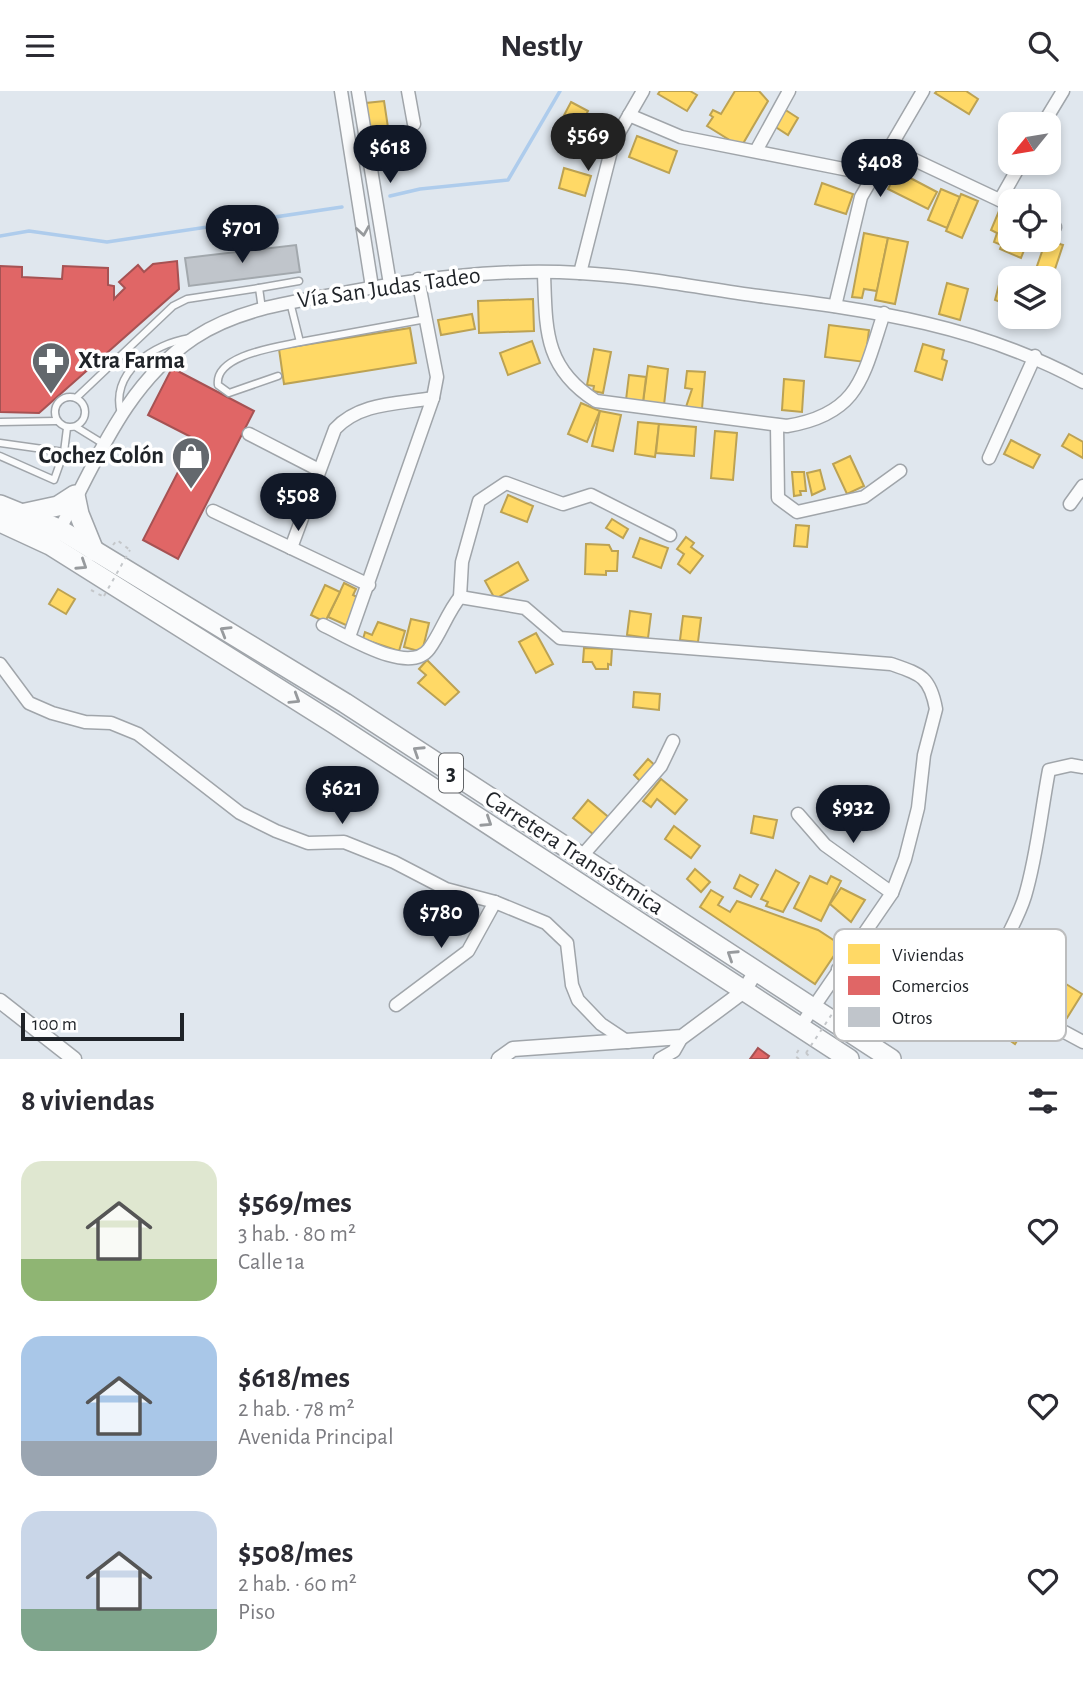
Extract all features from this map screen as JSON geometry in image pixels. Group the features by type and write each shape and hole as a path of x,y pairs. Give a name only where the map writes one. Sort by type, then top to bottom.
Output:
{"main road":[{"path":"18,514 58,506 75,495 79,514 94,551"},
{"name":"Carretera Transístmica","path":"0,505 55,537 334,723 849,1059"},
{"name":"Carretera Transístmica","path":"0,522 94,551 345,703 834,1021"},
{"name":"Carretera Transístmica","path":"864,1041 891,1059"}],"street":[{"path":"341,91 372,287"},
{"path":"358,91 390,284"},
{"path":"408,91 414,124"},
{"path":"580,273 613,143 643,91"},
{"path":"756,151 789,91"},
{"path":"835,306 862,197 923,91"},
{"path":"1051,112 1062,91"},
{"path":"629,114 681,137 874,175"},
{"path":"889,148 998,200"},
{"name":"Vía San Judas Tadeo","path":"55,537 102,443 121,414 162,362 196,337 235,317 262,309 418,279 475,273 580,273 884,313 958,329 1035,356 1083,382"},
{"path":"544,274 549,345 561,370 590,397 609,405 777,425 813,422 835,412 854,393 884,313"},
{"path":"349,637 433,398 437,377 418,279"},
{"path":"989,458 1035,356"},
{"path":"291,548 335,429 346,417 364,409 433,398"},
{"path":"777,425 778,498 797,512 864,496 900,471"},
{"path":"249,434 319,470"},
{"path":"323,625 392,657 417,659 428,651 447,614 460,597 462,562 479,501 506,483 563,504 591,495 670,535"},
{"path":"1070,504 1083,486"},
{"path":"213,511 369,585"},
{"path":"460,597 525,608 560,638 891,664 919,674 932,688 936,709 924,755 918,808 905,859 892,893 866,929"},
{"path":"0,664 29,703 52,713 85,722 111,723 138,734 240,813 276,831 308,843 344,842 394,862 446,889 495,902 546,923 559,933 570,955 572,985 578,1000 601,1024 628,1042"},
{"path":"581,857 661,767 673,741"},
{"path":"1008,929 1025,897 1049,770 1071,765 1083,767"},
{"path":"799,814 825,845 892,893"},
{"path":"396,1005 468,951 495,902"},
{"path":"660,1059 674,1051 682,1037 744,991 756,971"},
{"path":"800,1027 834,975"},
{"path":"0,1001 74,1059"},
{"path":"1066,1029 1082,1037"},
{"path":"499,1059 513,1049 682,1037"}],"lane":[{"path":"56,421 54,413 61,399 76,398 173,306 187,299 299,281"},
{"path":"259,288 262,309"},
{"path":"290,302 300,342"},
{"path":"278,376 229,393 218,385 217,377 221,369 242,357 300,342 426,319"},
{"path":"121,414 118,401 124,376 164,344 196,337"},
{"path":"76,398 86,413 76,427"},
{"path":"0,422 56,421 67,428 76,427 102,443"},
{"path":"0,456 54,480 64,452 67,428"},
{"path":"0,443 64,452"}],"path":[{"path":"91,591 104,597 130,550 117,540"},
{"path":"812,1059 806,1053 832,1014"},
{"path":"794,1056 799,1059"}],"building: Viviendas":[{"path":"660,91 690,91 697,95 687,111 658,94"},
{"path":"735,91 759,91 768,101 741,147 707,126 713,117 710,115 713,110 721,114"},
{"path":"966,91 978,99 969,114 935,93"},
{"path":"384,101 389,134 370,136 366,103"},
{"path":"571,102 588,111 580,128 562,119"},
{"path":"784,109 798,118 788,135 774,126"},
{"path":"637,136 677,151 669,173 629,157"},
{"path":"564,168 591,176 585,196 559,188"},
{"path":"897,171 937,192 928,209 888,189"},
{"path":"822,183 853,194 846,214 815,204"},
{"path":"941,189 960,197 947,228 928,220"},
{"path":"961,194 978,201 962,238 946,231"},
{"path":"998,213 998,244 994,242 997,233 991,230"},
{"path":"864,233 888,238 877,291 864,289 862,298 852,297"},
{"path":"888,238 908,242 895,304 875,300"},
{"path":"1007,252 1023,252 1021,258"},
{"path":"1042,252 1061,252 1056,266 1037,266"},
{"path":"947,283 968,289 960,320 939,314"},
{"path":"533,299 534,331 479,333 478,301"},
{"path":"472,314 475,329 441,335 438,320"},
{"path":"829,325 869,330 865,362 825,357"},
{"path":"410,328 416,363 284,384 279,349"},
{"path":"532,341 540,363 508,375 500,353"},
{"path":"923,344 944,350 942,359 947,361 942,380 915,371"},
{"path":"594,349 611,352 603,393 593,391 594,386 587,385"},
{"path":"648,366 668,369 664,405 643,402"},
{"path":"687,371 705,372 702,409 686,407 692,389 685,388"},
{"path":"629,375 646,377 643,402 626,400"},
{"path":"784,379 804,381 802,412 782,410"},
{"path":"581,403 600,411 587,442 568,434"},
{"path":"600,411 621,415 613,451 592,446"},
{"path":"638,422 659,424 655,457 635,454"},
{"path":"659,424 696,427 694,456 656,453"},
{"path":"715,431 737,433 733,480 711,478"},
{"path":"1069,434 1083,442 1083,458 1062,446"},
{"path":"1011,440 1040,455 1033,468 1004,454"},
{"path":"850,456 864,486 847,494 833,464"},
{"path":"820,470 825,489 812,495 807,473"},
{"path":"792,472 804,472 806,491 800,491 801,495 794,496"},
{"path":"508,495 533,506 527,522 501,512"},
{"path":"612,519 628,529 623,538 606,528"},
{"path":"796,525 809,526 807,547 794,546"},
{"path":"686,537 694,543 691,547 703,556 690,573 678,564 684,554 677,549"},
{"path":"640,538 668,548 661,568 633,557"},
{"path":"586,544 609,545 612,551 618,551 617,571 606,571 606,575 585,574"},
{"path":"518,562 528,580 495,599 485,581"},
{"path":"344,583 356,589 353,595 361,599 348,626 328,617"},
{"path":"325,585 340,592 325,622 311,615"},
{"path":"58,589 75,599 66,614 49,604"},
{"path":"630,611 651,614 648,638 627,635"},
{"path":"683,616 701,618 698,642 680,640"},
{"path":"411,619 429,623 422,652 404,647"},
{"path":"378,622 405,631 399,651 363,639 365,632 372,635"},
{"path":"536,633 553,664 536,673 519,642"},
{"path":"584,648 612,649 611,665 608,664 608,669 596,669 592,662 583,662"},
{"path":"427,660 459,692 445,705 418,683 426,675 419,669"},
{"path":"634,692 660,694 659,710 633,707"},
{"path":"648,759 659,769 644,785 634,775"},
{"path":"661,779 687,800 675,814 657,799 651,807 643,801"},
{"path":"588,800 612,820 598,838 573,818"},
{"path":"754,816 777,820 773,838 751,833"},
{"path":"674,826 700,846 691,858 665,839"},
{"path":"695,869 710,882 701,892 687,879"},
{"path":"776,870 799,883 783,912 766,906 768,902 761,899"},
{"path":"740,875 758,885 751,897 734,888"},
{"path":"810,876 827,884 831,876 841,881 821,921 794,908"},
{"path":"841,888 865,900 851,922 830,904"},
{"path":"711,890 723,897 718,905 730,912 737,901 818,930 834,940 834,956 815,984 700,907"},
{"path":"1066,984 1082,994 1066,1017"}],"building: Comercios":[{"path":"177,261 179,289 39,413 0,412 0,266 22,267 22,277 62,279 63,266 108,268 108,285 114,286 114,299 125,288 119,282 138,265 144,272 153,264"},
{"name":"Cochez Colón","path":"172,368 254,411 178,559 143,540 195,439 148,415"},
{"path":"758,1048 769,1056 767,1059 750,1059"}],"building: Otros":[{"path":"296,245 300,272 189,286 185,258"}],"waterway":[{"path":"390,196 420,189 508,180 560,91"},
{"path":"0,236 29,231 107,242 342,207"}],"place":[{"name":"Xtra Farma","path":"51,395"},
{"name":"Cochez Colón","path":"191,490"}]}
